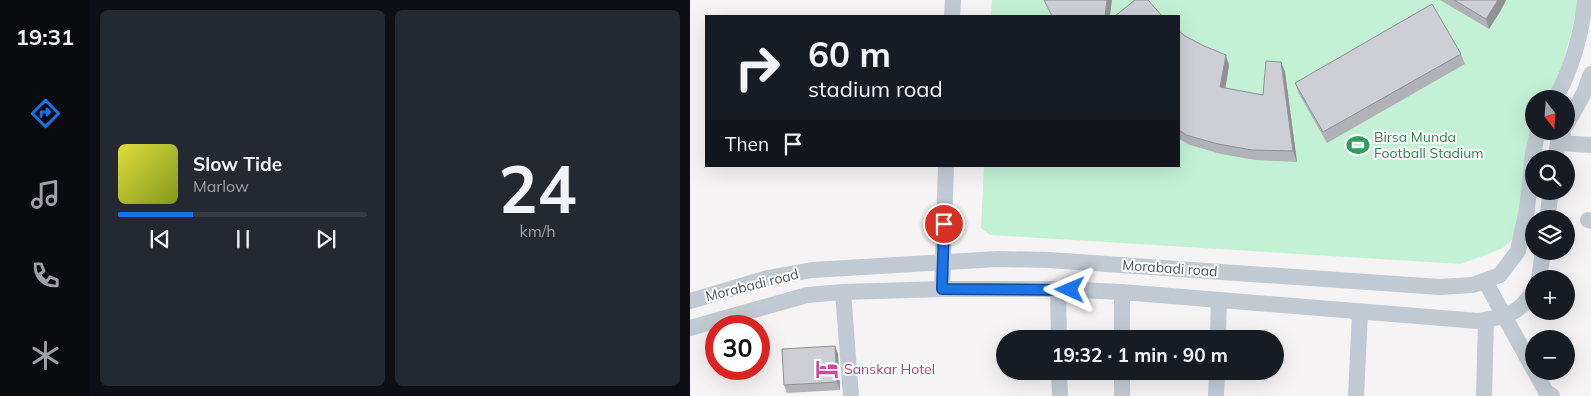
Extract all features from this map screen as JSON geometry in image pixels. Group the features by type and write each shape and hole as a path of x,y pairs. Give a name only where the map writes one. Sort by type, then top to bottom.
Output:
{"street":[{"path":"952,15 953,0"},
{"path":"1560,90 1572,58 1585,0"},
{"path":"1575,112 1588,93 1591,74"},
{"path":"1575,94 1588,93"},
{"name":"Morabadi road","path":"690,301 768,278 812,270 998,259 1049,260 1440,287 1473,285 1500,275 1518,251 1527,209 1536,140"},
{"path":"1559,144 1591,146"},
{"path":"942,289 946,167"},
{"path":"1485,281 1525,354"},
{"name":"Morabadi road","path":"690,328 807,295 942,289 1058,289 1122,292 1478,321 1505,317 1525,305"},
{"path":"1058,289 1059,330"},
{"path":"843,292 851,396"},
{"path":"1122,292 1122,330"},
{"path":"1218,330 1219,300"},
{"path":"1356,396 1360,312"},
{"path":"1484,396 1486,320"},
{"path":"1059,380 1060,396"},
{"path":"1122,380 1122,396"},
{"path":"1216,380 1216,396"},
{"path":"1539,380 1546,392 1552,396"}],"green space":[{"name":"Birsa Munda Football Stadium","path":"992,0 1579,0 1562,68 1553,90 1525,90 1525,140 1533,140 1532,150 1525,150 1525,200 1528,200 1527,210 1525,210 1525,227 1503,248 1461,264 990,235 981,228 984,167 1180,167 1180,15 991,15"}],"building":[{"path":"1044,0 1107,0 1105,15 1052,15"},
{"path":"1135,0 1148,0 1161,15 1116,15"},
{"path":"1454,0 1498,0 1486,19"},
{"path":"1432,4 1461,54 1323,132 1295,83"},
{"path":"1180,32 1204,46 1226,55 1220,87 1263,95 1266,61 1281,62 1293,151 1252,150 1218,144 1186,135 1180,131"},
{"path":"835,346 837,382 784,385 782,349"}],"place":[{"name":"Birsa Munda Football Stadium","path":"1358,145"},
{"name":"Sanskar Hotel","path":"827,369"}],"route":[{"path":"944,224 942,289 1070,290"}]}
